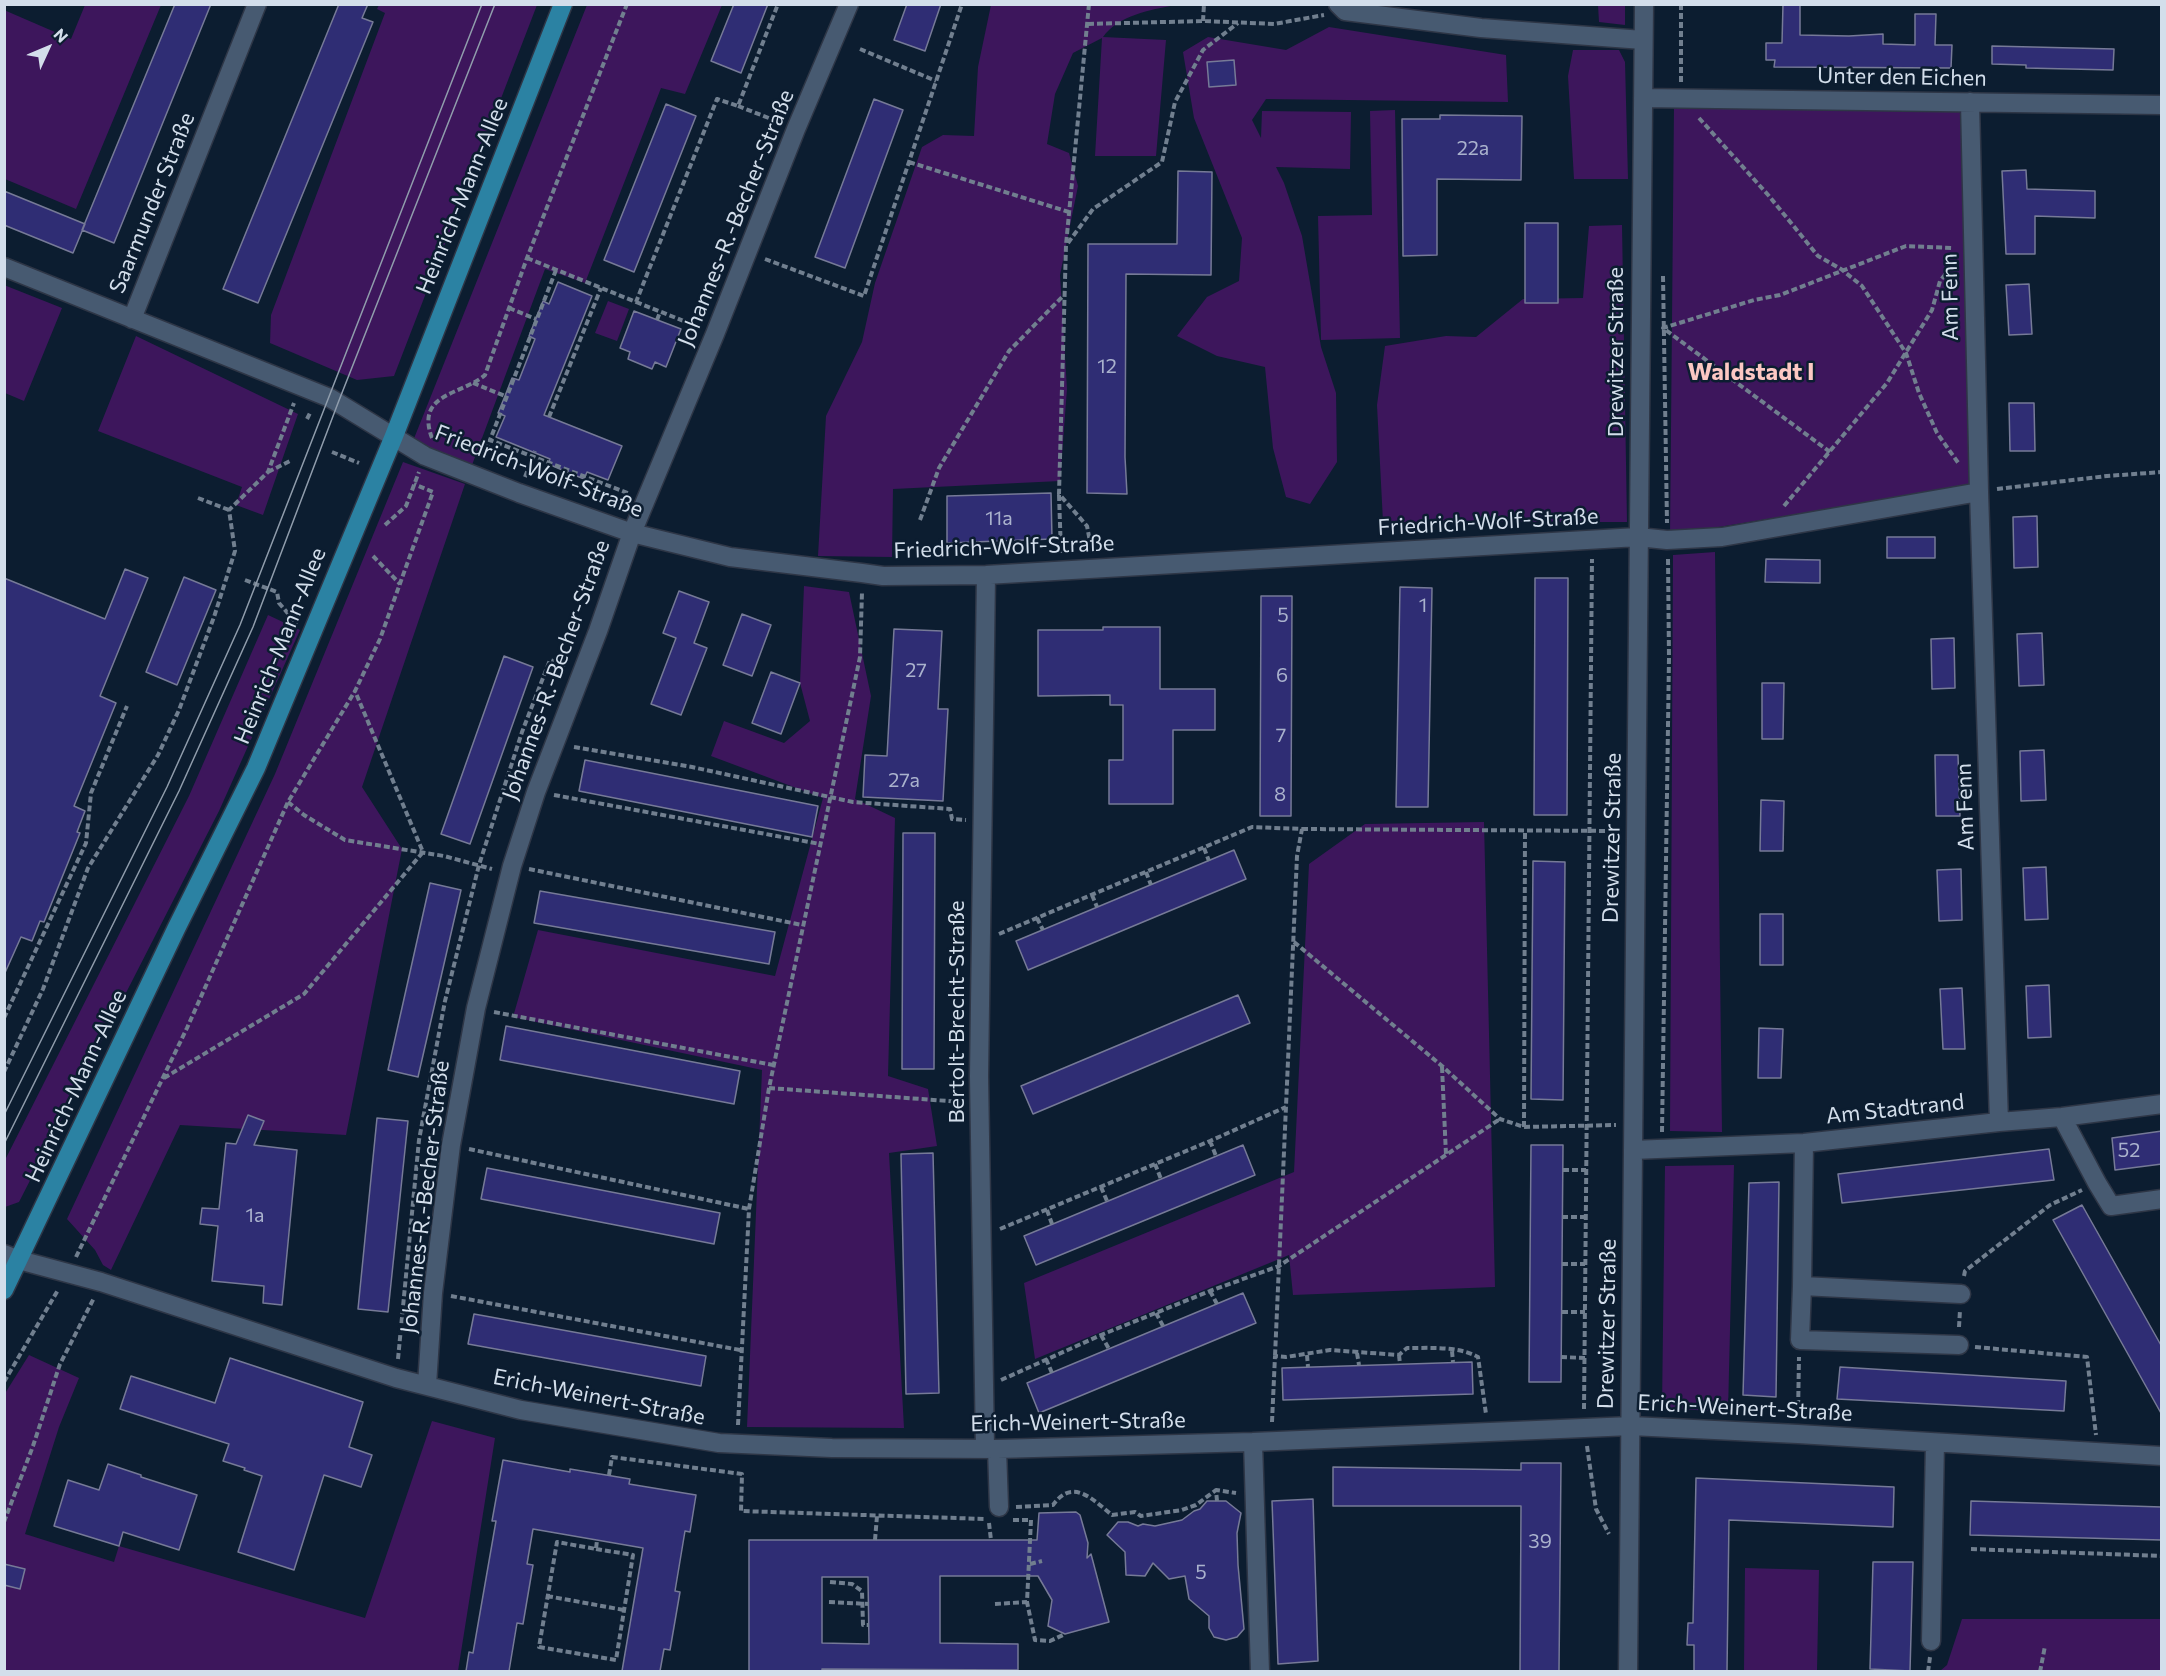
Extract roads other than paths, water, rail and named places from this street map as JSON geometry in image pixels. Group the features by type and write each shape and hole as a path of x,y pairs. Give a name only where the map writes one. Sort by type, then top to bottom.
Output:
{"main road":[{"name":"Heinrich-Mann-Allee","path":"4,1290 12,1257 256,768 393,436 563,4"}],"street":[{"name":"Saarmunder Straße","path":"257,4 132,319 330,398 393,436"},
{"name":"Johannes-R.-Becher-Straße","path":"428,1385 433,1293 451,1145 476,1008 511,870 536,792 598,631 632,533 849,4"},
{"name":"Drewitzer Straße","path":"1628,1671 1644,4"},
{"path":"1342,8 1481,28 1643,40"},
{"name":"Unter den Eichen","path":"1642,98 2162,105"},
{"name":"Am Fenn","path":"1970,102 1979,492 1999,1122"},
{"path":"4,267 132,319"},
{"name":"Friedrich-Wolf-Straße","path":"393,436 426,456 632,533 730,557 883,576 986,575 1638,537"},
{"path":"1638,537 1667,540 1722,537 1979,492"},
{"name":"Bertolt-Brecht-Straße","path":"986,575 979,1103 985,1388 999,1514"},
{"name":"Am Stadtrand","path":"1633,1150 1804,1143 2062,1117 2162,1104"},
{"path":"2062,1117 2111,1206 2162,1199"},
{"path":"1804,1143 1800,1340 1959,1345"},
{"name":"Erich-Weinert-Straße","path":"12,1257 101,1282 396,1378 521,1410 718,1443 832,1448 992,1449 1262,1442 1630,1426 2162,1456"},
{"path":"1802,1286 1960,1294"},
{"path":"1260,1671 1255,1493 1262,1442"},
{"path":"1931,1641 1935,1443"}],"tram line":[{"path":"4,1115 167,787 240,625 482,4"},
{"path":"4,1144 179,791 253,627 338,403 495,4"}],"district":[{"name":"Waldstadt I","path":"1751,372"}]}
